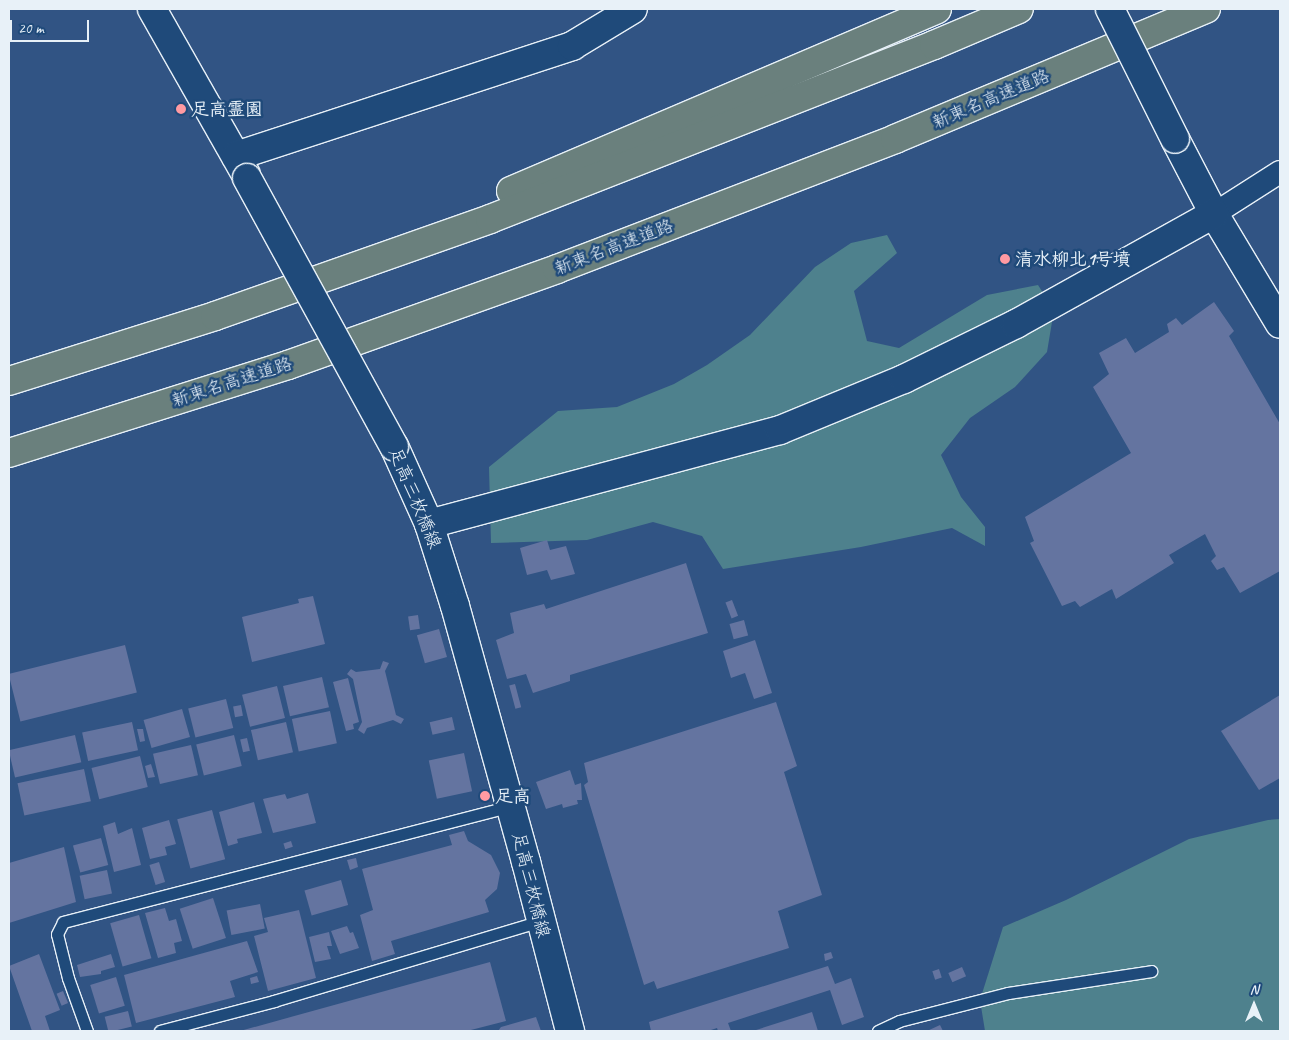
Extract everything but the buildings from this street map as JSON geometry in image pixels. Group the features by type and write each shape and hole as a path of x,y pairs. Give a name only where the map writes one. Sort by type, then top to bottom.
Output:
{"highway":[{"path":"215,316 937,9"},
{"path":"9,381 215,316 490,218 934,45 1019,9"},
{"name":"新東名高速道路","path":"9,453 288,365 557,269 895,140 1206,9"},
{"path":"1163,28 1217,9"}],"street":[{"name":"足高三枚橋線","path":"152,9 242,167 394,446 429,524 455,606 570,1031"},
{"path":"242,167 572,46 633,9"},
{"path":"1110,9 1214,214 1280,324"},
{"path":"429,524 780,430 904,379 1008,328 1214,214 1280,172"}],"lane":[{"path":"87,1031 68,978 57,934 63,922 510,806"},
{"path":"160,1031 274,1001 540,922"},
{"path":"878,1031 898,1020 1008,993 1151,971"}],"green space":[{"path":"887,235 897,253 854,291 867,341 899,348 987,295 1038,285 1054,310 1047,352 1015,387 970,418 941,455 961,497 985,527 985,546 952,528 861,547 723,569 702,536 653,522 587,540 491,543 489,467 558,411 617,407 674,384 707,365 750,335 815,267 851,243"},
{"path":"1280,819 1280,1031 985,1031 980,1000 1003,927 1066,900 1189,839 1268,820"}],"place":[{"name":"足高霊園","path":"181,109"},
{"name":"清水柳北1号墳","path":"1005,259"},
{"name":"足高","path":"485,796"}]}
